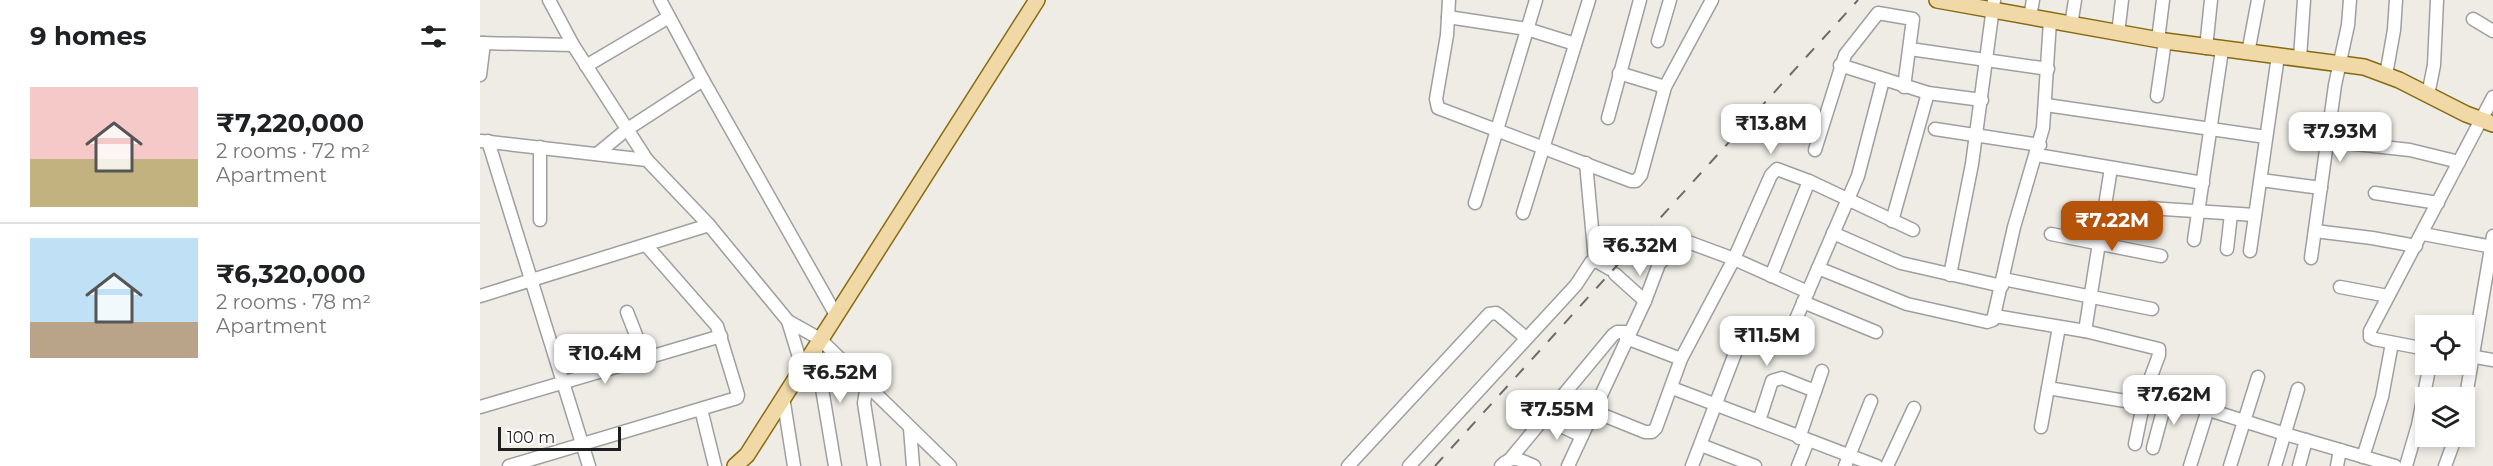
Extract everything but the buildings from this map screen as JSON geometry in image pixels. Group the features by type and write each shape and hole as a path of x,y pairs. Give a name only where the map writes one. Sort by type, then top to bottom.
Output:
{"main road":[{"path":"735,466 747,460 783,397 1037,0"},
{"path":"1937,0 1993,5 2030,17 2162,41 2364,67 2487,122"}],"street":[{"path":"549,0 573,45 647,160 709,225 788,321 867,385 950,466"},
{"path":"1449,0 1436,104 1443,111 1631,181 1638,179 1665,87 1710,0"},
{"path":"1475,203 1536,0"},
{"path":"1523,213 1589,0"},
{"path":"1608,118 1640,0"},
{"path":"1658,41 1670,0"},
{"path":"2030,17 2033,0"},
{"path":"2071,25 2075,0"},
{"path":"2118,33 2122,0"},
{"path":"2157,96 2163,0"},
{"path":"2194,240 2211,129 2214,49 2211,0"},
{"path":"2248,53 2258,0"},
{"path":"2300,58 2304,0"},
{"path":"2311,258 2350,0"},
{"path":"2386,75 2394,30 2396,0"},
{"path":"2428,95 2434,64 2437,0"},
{"path":"662,1 702,80 836,315"},
{"path":"1950,275 1965,209 1988,61 1993,5"},
{"path":"1815,150 1840,65 1847,50 1878,13 1913,19 1904,87"},
{"path":"586,66 669,16"},
{"path":"1448,17 1527,29 1575,44"},
{"path":"2473,19 2493,31"},
{"path":"1818,268 1907,304 1987,322 1993,320 2014,226 2038,150 2046,105 2050,21"},
{"path":"480,75 482,43 573,45"},
{"path":"1910,49 2048,69"},
{"path":"2250,251 2278,56"},
{"path":"1840,65 1928,93 1982,100"},
{"path":"1619,73 1665,87"},
{"path":"597,154 626,130 702,80"},
{"path":"1790,333 1849,199 1865,155 1883,80"},
{"path":"1892,221 1928,93"},
{"path":"2415,347 2374,339 2369,334 2459,162 2487,122 2493,96"},
{"path":"2046,105 2266,137"},
{"path":"1935,129 1976,136 2111,168 2203,183"},
{"path":"590,466 484,141 647,160"},
{"path":"2328,141 2410,150 2459,162"},
{"path":"540,147 540,220"},
{"path":"1409,466 1576,285 1591,264 1586,163"},
{"path":"2085,331 2111,168"},
{"path":"1593,411 1649,433 1656,428 1681,359 1734,259 1773,172 1782,169 1913,230"},
{"path":"2260,180 2321,188"},
{"path":"1771,276 1809,181"},
{"path":"2374,193 2438,203"},
{"path":"2149,208 2255,215"},
{"path":"2227,249 2231,214"},
{"path":"480,296 709,225"},
{"path":"2315,231 2416,246"},
{"path":"1833,233 1901,263 1950,275 2152,309"},
{"path":"2051,234 2161,256"},
{"path":"2422,234 2492,243 2475,327"},
{"path":"1568,466 1661,261 1681,242 1688,242 1734,259 1771,276 1805,297 1876,332"},
{"path":"509,466 735,400 738,395 717,327 646,244"},
{"path":"1591,264 1612,272 1648,292"},
{"path":"2340,287 2388,296"},
{"path":"627,312 645,358"},
{"path":"1348,466 1489,314 1496,313 1526,338"},
{"path":"1995,316 2085,331 2159,349 2159,355 2146,390 2135,444"},
{"path":"788,321 802,367"},
{"path":"2041,427 2059,327"},
{"path":"1506,462 1617,332 1681,359"},
{"path":"480,407 721,336"},
{"path":"818,343 835,466"},
{"path":"1692,466 1739,343"},
{"path":"2363,457 2382,397 2392,343"},
{"path":"2475,357 2493,360"},
{"path":"1798,466 1815,391 1822,371"},
{"path":"2406,466 2418,425 2428,375"},
{"path":"2230,466 2258,377"},
{"path":"1759,421 1772,381 1782,378 1815,391"},
{"path":"867,385 864,403 874,466"},
{"path":"1672,388 1759,421 1847,461 1877,466"},
{"path":"2048,388 2143,404"},
{"path":"2276,466 2298,389"},
{"path":"2146,390 2395,466"},
{"path":"2153,448 2167,396"},
{"path":"783,397 794,466"},
{"path":"1847,461 1871,401"},
{"path":"1887,466 1914,408"},
{"path":"701,409 715,466"},
{"path":"2190,466 2208,409"},
{"path":"1544,418 1582,436"},
{"path":"910,428 913,466"},
{"path":"2299,466 2306,440"},
{"path":"1701,445 1755,466"},
{"path":"2445,466 2452,447"},
{"path":"2337,466 2340,450"},
{"path":"1506,462 1534,466"}],"railway":[{"path":"1435,466 1858,0"}]}
